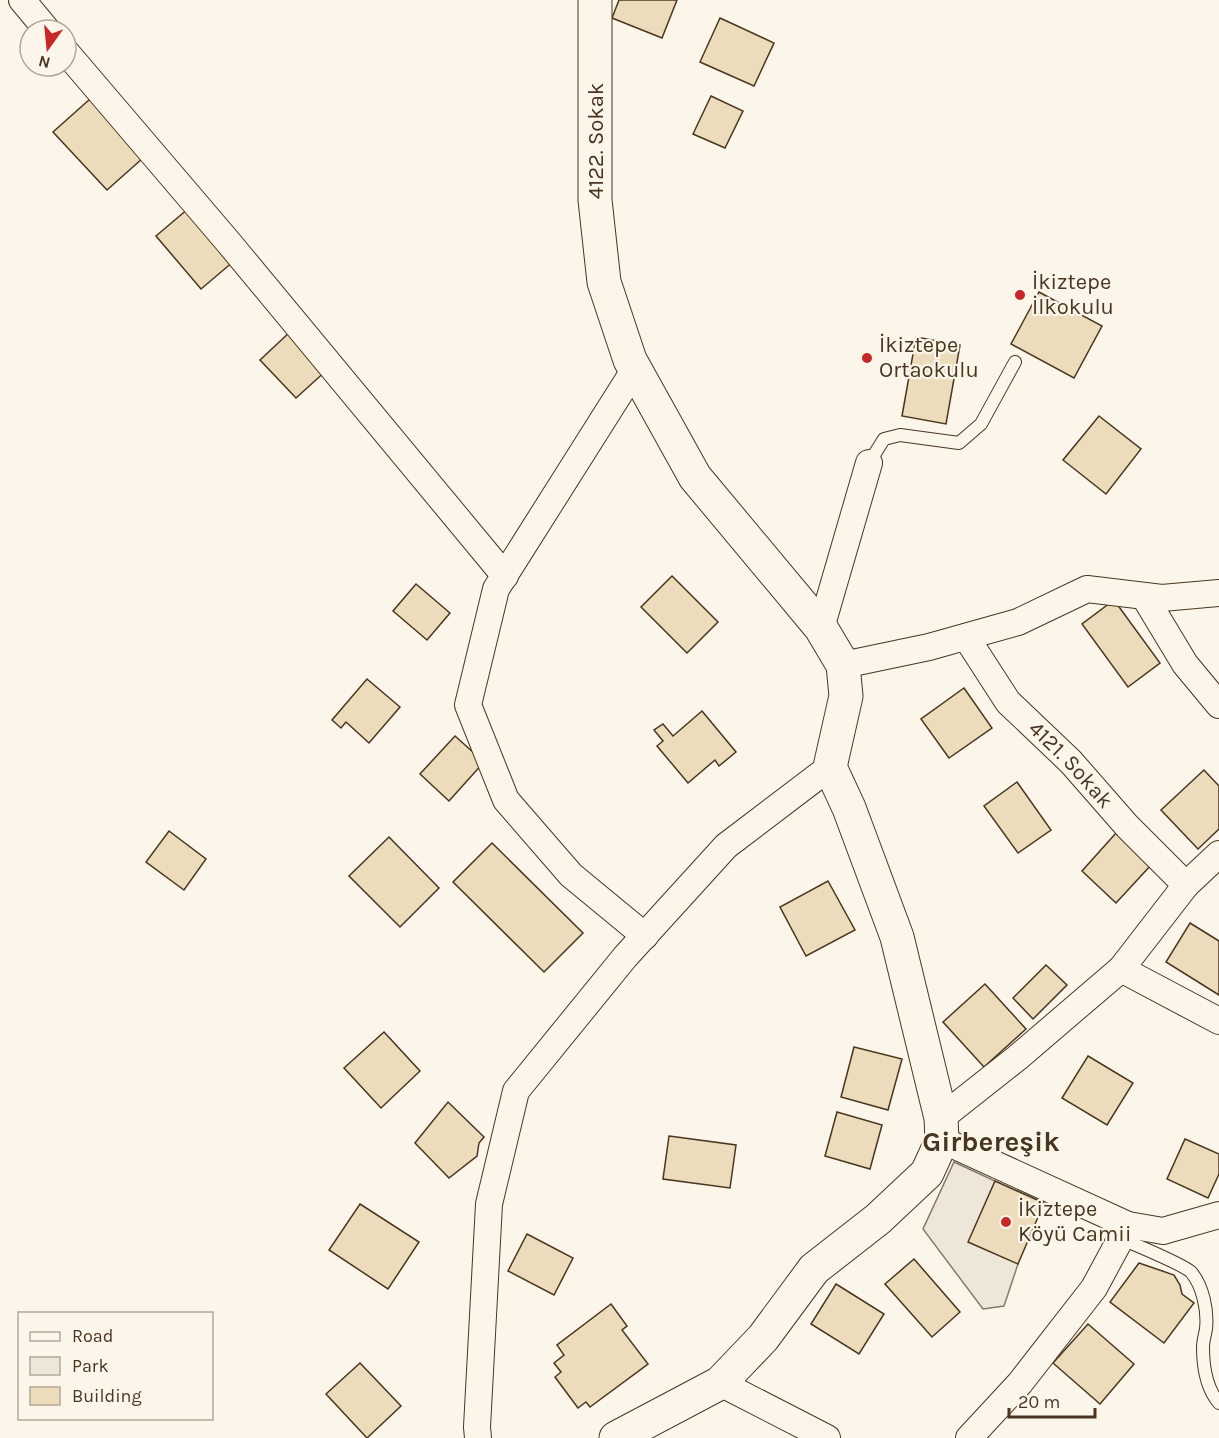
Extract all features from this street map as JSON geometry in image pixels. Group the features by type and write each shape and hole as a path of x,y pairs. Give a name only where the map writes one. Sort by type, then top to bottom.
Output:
{"street":[{"path":"22,0 37,18"},
{"name":"4122. Sokak","path":"595,0 595,200 604,282 630,360 695,477 821,628 843,665"},
{"path":"78,66 221,233 504,576"},
{"path":"635,369 496,589 468,705 506,800 571,875 645,936"},
{"path":"821,628 869,463"},
{"path":"1219,593 1162,598 1087,589 1017,622 929,647 843,665 846,696 830,767 849,808 897,937 941,1129 1124,1231 1163,1231 1219,1215"},
{"path":"1144,596 1185,664 1219,705"},
{"name":"4121. Sokak","path":"966,637 1008,702 1071,762 1127,826 1186,885"},
{"path":"478,1438 489,1204 516,1091 645,936 726,846 830,767"},
{"path":"624,1436 720,1383 763,1338 814,1269 878,1219 927,1173 941,1129 1017,1058 1121,969 1186,885 1219,854"},
{"path":"1121,969 1219,1021"},
{"path":"969,1438 1020,1383 1094,1288 1124,1231"},
{"path":"720,1383 827,1438"}],"lane":[{"path":"869,463 884,440 900,435 959,443 981,424 1015,362"},
{"path":"1124,1231 1190,1271 1198,1284 1204,1299 1206,1315 1206,1330 1202,1345 1207,1383 1219,1403"}],"green space":[{"path":"954,1162 995,1181 1018,1264 1004,1306 983,1309 923,1229"}],"building":[{"path":"619,0 677,0 662,38 612,18"},
{"path":"720,18 774,43 754,86 700,62"},
{"path":"711,96 743,111 725,148 693,134"},
{"path":"90,99 143,158 107,190 53,132"},
{"path":"189,208 234,261 201,289 156,236"},
{"path":"1039,292 1102,326 1074,378 1011,344"},
{"path":"292,330 328,369 296,398 260,360"},
{"path":"916,337 960,345 946,424 902,416"},
{"path":"1099,416 1141,449 1106,494 1063,460"},
{"path":"672,576 718,622 687,653 641,607"},
{"path":"416,584 450,613 427,640 393,611"},
{"path":"1114,600 1160,663 1128,687 1082,624"},
{"path":"367,679 400,707 369,743 346,722 341,728 332,720"},
{"path":"964,688 992,728 949,758 921,719"},
{"path":"702,711 736,752 719,766 715,760 688,783 657,746 663,741 654,730 663,724 673,736"},
{"path":"455,736 484,762 449,801 420,774"},
{"path":"1204,770 1219,786 1219,829 1198,849 1161,810"},
{"path":"1017,782 1051,830 1018,853 984,806"},
{"path":"169,831 206,859 184,890 146,862"},
{"path":"1116,833 1151,865 1116,903 1082,871"},
{"path":"389,837 439,888 400,927 349,876"},
{"path":"492,843 583,933 544,972 453,882"},
{"path":"828,881 855,930 806,956 780,907"},
{"path":"1190,923 1219,941 1219,995 1166,962"},
{"path":"1046,965 1067,985 1033,1019 1013,998"},
{"path":"985,984 1026,1029 984,1067 943,1022"},
{"path":"384,1032 420,1071 381,1108 344,1068"},
{"path":"854,1047 902,1059 888,1110 841,1097"},
{"path":"1088,1056 1133,1083 1107,1125 1062,1098"},
{"path":"448,1102 484,1137 479,1143 477,1156 449,1178 415,1143"},
{"path":"837,1112 882,1125 870,1169 825,1156"},
{"path":"669,1136 736,1145 730,1188 663,1179"},
{"path":"1185,1139 1219,1154 1219,1174 1208,1198 1167,1179"},
{"name":"İkiztepe Köyü Camii","path":"995,1181 1044,1203 1018,1264 968,1242"},
{"path":"360,1204 419,1242 388,1289 329,1250"},
{"path":"527,1234 573,1258 554,1295 508,1271"},
{"path":"914,1259 960,1312 932,1337 885,1284"},
{"path":"1139,1263 1174,1275 1182,1294 1194,1303 1164,1343 1110,1302"},
{"path":"836,1284 884,1314 859,1354 811,1324"},
{"path":"611,1304 627,1326 622,1330 648,1364 590,1407 586,1402 578,1408 555,1377 561,1372 554,1363 564,1355 557,1345"},
{"path":"1088,1324 1134,1364 1100,1404 1053,1363"},
{"path":"360,1363 401,1406 367,1438 326,1394"}],"place":[{"name":"İkiztepe İlkokulu","path":"1020,295"},
{"name":"İkiztepe Ortaokulu","path":"867,358"},
{"name":"İkiztepe Köyü Camii","path":"1006,1222"}],"district":[{"name":"Girbereşik","path":"991,1141"}]}
